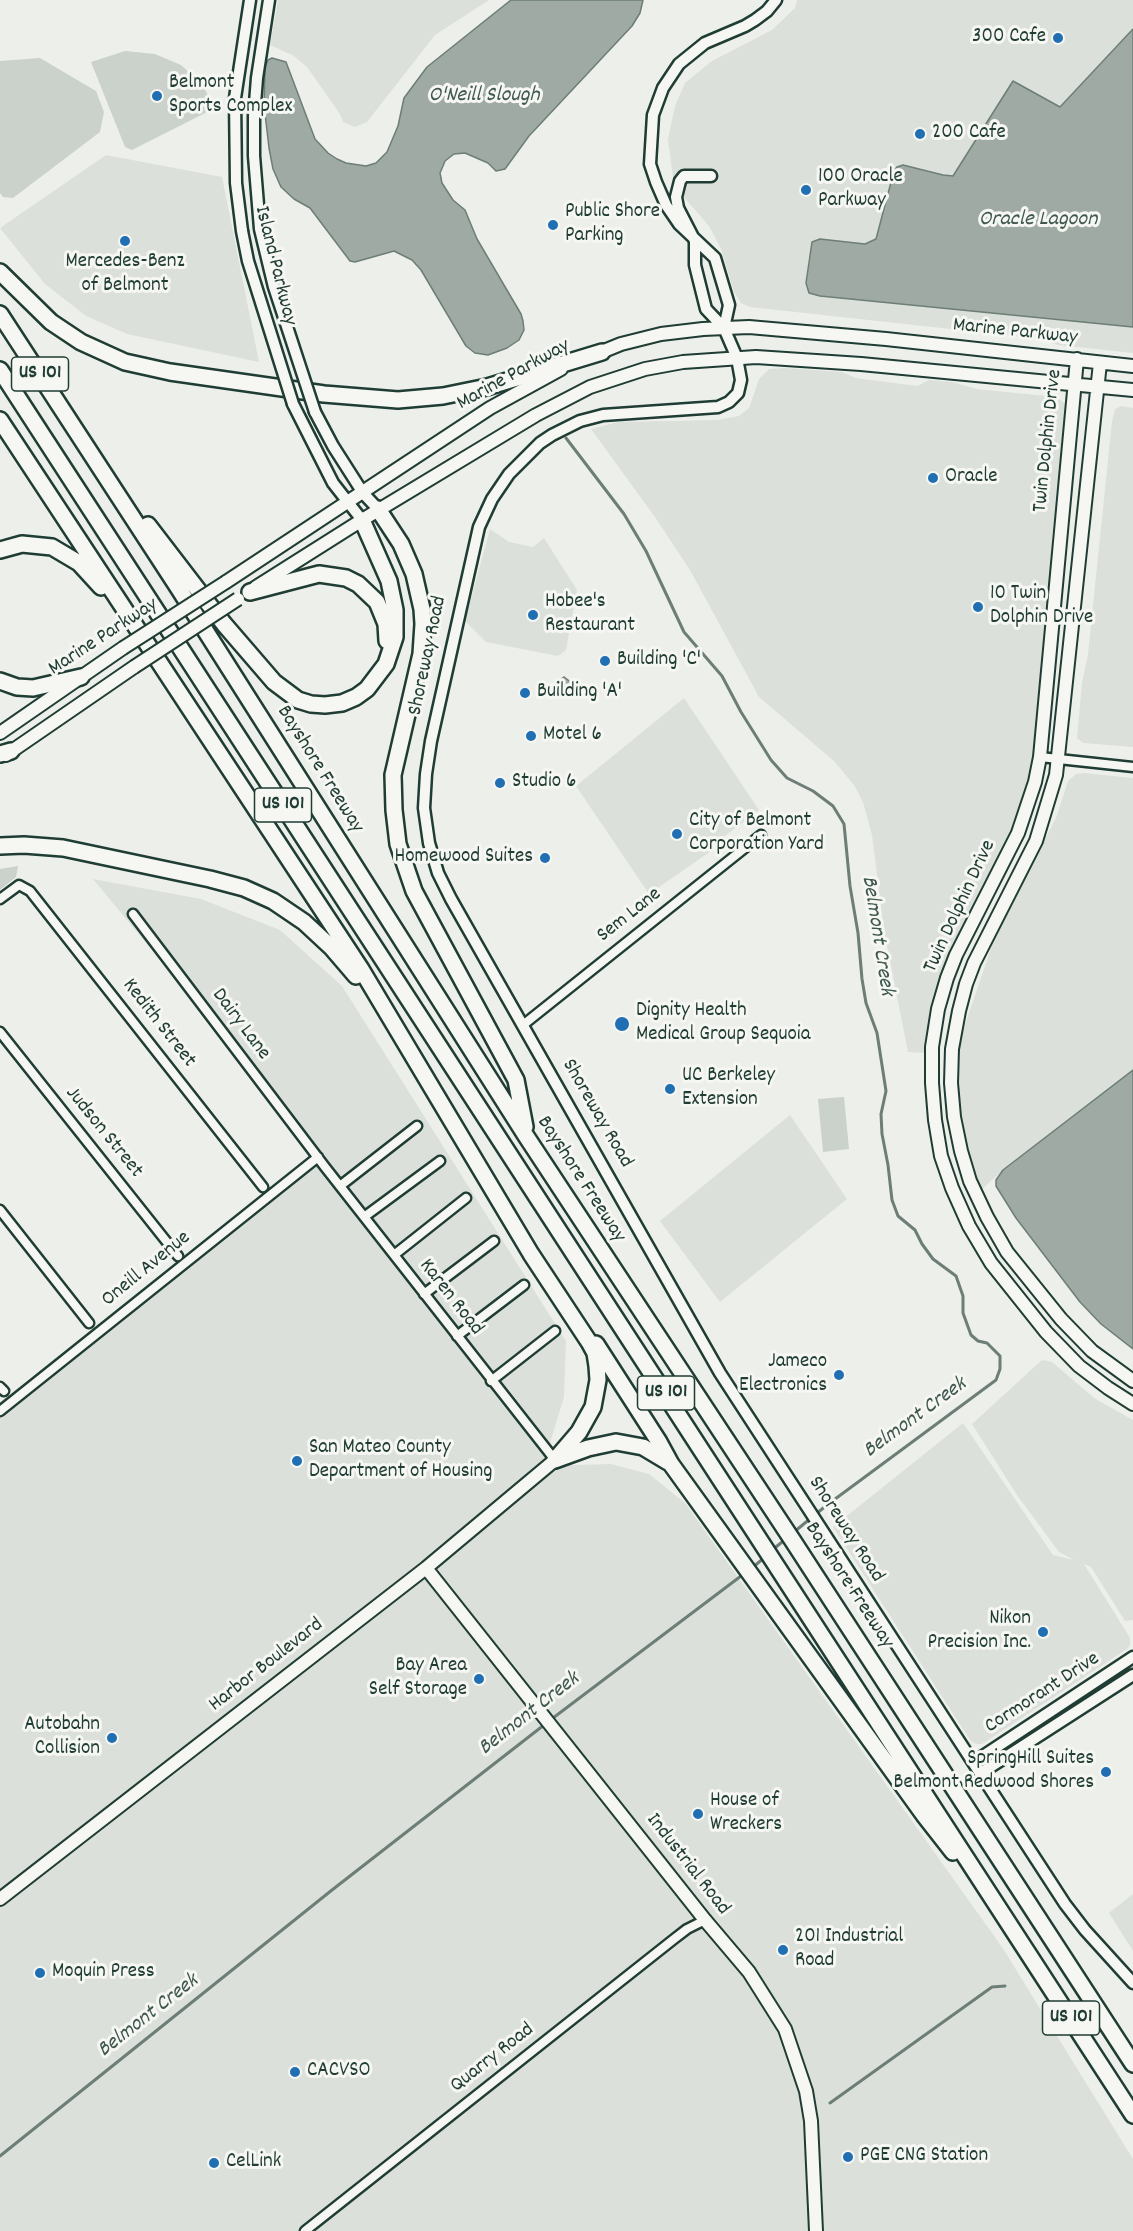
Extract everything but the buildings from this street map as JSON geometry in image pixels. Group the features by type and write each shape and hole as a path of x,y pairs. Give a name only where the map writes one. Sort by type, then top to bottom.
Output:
{"highway":[{"path":"0,272 59,327 96,350 125,362 170,372 324,394 398,400 442,396 487,387 602,352"},
{"name":"Bayshore Freeway","path":"0,314 79,434 526,1136 790,1535 1133,2064"},
{"name":"US 101","path":"0,370 1133,2115"},
{"path":"0,420 118,597 125,613"},
{"path":"79,434 207,602 259,666 285,692 298,700 311,704 342,703 367,689 389,657 395,637 395,610 384,566 362,520"},
{"path":"378,509 408,558 418,591 423,624 421,654 393,775 398,844 414,891 516,1080 526,1136"},
{"path":"0,550 22,544 37,544 52,547 66,554 85,569 125,613 361,969 531,1254 589,1342 595,1353 598,1380 593,1407 579,1432 555,1460"},
{"path":"244,596 319,574 333,574 358,584 377,602 386,624 386,652 381,671"},
{"path":"0,681 16,687 33,688 81,677"},
{"path":"0,846 43,845 73,850 210,879 259,894 288,911 318,934 381,1005"},
{"path":"531,1254 570,1302 659,1442 670,1464 924,1815 1009,1922"},
{"path":"555,1460 588,1448 616,1442 643,1447 670,1464"}],"main road":[{"name":"Marine Parkway","path":"0,733 123,648 490,408 563,368 641,339 661,334 723,328 768,328 1133,366"},
{"name":"Marine Parkway","path":"4,755 134,667 378,509 536,415 590,387 626,374 665,365 737,358 861,364 1133,390"},
{"name":"Twin Dolphin Drive","path":"1077,359 1040,757 1035,782 1017,833 956,955 947,978 938,1009 932,1047 932,1083 934,1120 941,1156 969,1226 991,1263 1046,1332 1079,1365 1133,1404"},
{"name":"Twin Dolphin Drive","path":"1100,363 1059,760 1054,787 1036,841 974,963 966,984 952,1049 951,1083 954,1118 970,1181 1007,1251 1060,1319 1092,1351 1133,1381"},
{"name":"Harbor Boulevard","path":"0,1899 426,1568 555,1460"},
{"name":"Industrial Road","path":"426,1568 705,1920 749,1972 784,2029 806,2091 811,2121 816,2231"}],"street":[{"name":"Island Parkway","path":"250,0 235,98 236,183 242,231 252,272 293,404 318,457 347,503 362,520"},
{"name":"Island Parkway","path":"269,0 257,78 254,156 260,229 274,287 315,412 327,438 363,493 378,509"},
{"path":"767,11 776,0"},
{"path":"723,328 729,305 715,258 695,241 666,205 650,164 654,116 659,97 679,64 705,44 745,26 781,0"},
{"path":"695,241 678,208 677,188 684,176 711,176"},
{"name":"Shoreway Road","path":"695,241 695,265 706,309 723,328 737,358 740,386 734,398 724,405 687,410 603,415 580,422 552,435 530,452 509,474 492,500 479,527 431,741 424,808 429,843 438,873 451,899 716,1365 1065,1904 1085,1930 1133,1983"},
{"path":"1040,757 1133,767"},
{"name":"Sem Lane","path":"523,1025 761,835"},
{"name":"Kedith Street","path":"0,899 15,887 23,886 30,891 263,1187"},
{"name":"Dairy Lane","path":"134,914 318,1157"},
{"name":"Judson Street","path":"0,1032 178,1256"},
{"path":"340,1186 417,1126"},
{"name":"Karen Road","path":"318,1157 555,1460"},
{"name":"Oneill Avenue","path":"0,1411 318,1157"},
{"path":"364,1217 440,1161"},
{"path":"394,1255 466,1198"},
{"path":"0,1210 89,1323"},
{"path":"424,1294 494,1241"},
{"path":"457,1336 524,1285"},
{"path":"491,1381 555,1331"},
{"name":"Cormorant Drive","path":"974,1762 1133,1657"},
{"name":"Cormorant Drive","path":"981,1773 1133,1675"},
{"name":"Quarry Road","path":"305,2231 680,1934 705,1920"}],"shaded area":[{"path":"278,0 489,0 435,35 367,122 355,127 343,122 340,114 307,67 294,56 270,45"},
{"path":"797,0 1133,0 1133,353 1058,345 1041,339 750,307 741,303 734,292 721,249 709,226 674,186 668,139 675,106 685,83 712,61 772,30 795,8"},
{"name":"Belmont Sports Complex","path":"125,51 155,54 181,65 202,84 215,108 132,150 125,147 91,62"},
{"path":"40,58 96,91 104,112 100,132 13,198 3,197 0,193 0,61"},
{"path":"106,155 222,177 259,362 127,334 86,316 45,284 0,228"},
{"path":"769,369 842,372 856,378 917,386 929,380 952,382 977,389 1056,397 1066,404 1069,415 1052,537 1052,579 1038,724 1029,782 1023,807 1003,852 955,941 929,1027 926,1053 908,1052 884,931 872,835 863,802 854,785 834,761 759,697 690,570 655,517 591,429 618,422 717,420 739,416 749,408 759,379"},
{"path":"1121,406 1133,408 1133,747 1083,743 1077,738 1112,421 1115,409"},
{"path":"490,529 509,542 533,547 544,538 577,590 566,650 558,656 486,642 465,621"},
{"path":"684,698 759,810 712,846 714,849 649,894 576,786"},
{"path":"1076,774 1133,778 1133,1070 1003,1170 980,1191 960,1128 956,1070 957,1048 997,931 1056,818 1068,781"},
{"path":"18,866 16,877 0,890 0,869"},
{"path":"93,879 201,899 280,930 342,986 566,1341 564,1397 543,1466 611,1464 649,1474 685,1503 1002,1947 1133,2159 1133,2231 0,2231 0,1416 318,1151"},
{"path":"844,1097 849,1149 823,1152 818,1099"},
{"path":"790,1115 847,1199 720,1302 660,1221"},
{"path":"1042,1360 1052,1362 1094,1398 1133,1420 1133,1620 1125,1621 1091,1567 1084,1564 1130,1638 1130,1645 982,1744 976,1744 970,1740 833,1527 963,1423 1053,1555 1074,1560 1059,1552 1017,1495 972,1424"},
{"path":"1133,1894 1133,1951 1109,1913"}],"water":[{"name":"O'Neill Slough","path":"511,0 643,0 640,13 632,26 529,136 505,169 496,171 488,163 465,153 454,154 445,161 440,173 442,183 453,200 465,210 477,239 523,321 524,330 519,340 507,348 488,355 475,353 466,346 421,270 412,260 394,251 355,262 350,261 310,208 294,199 281,187 273,169 269,148 264,105 265,67 268,60 272,58 286,62 315,139 337,159 366,166 376,163 387,152 398,126 404,98 427,67"},
{"name":"Oracle Lagoon","path":"1133,29 1133,327 820,296 809,293 806,283 812,242 820,239 865,244 876,239 897,167 903,165 953,176 1013,81 1060,107"},
{"path":"564,677 572,683 576,691 569,698 557,682"},
{"path":"1133,1070 1133,1349 1101,1324 1080,1302 1016,1218 996,1186 996,1180 1003,1170"}],"waterway":[{"name":"Belmont Creek","path":"566,438 624,514 646,551 684,632 722,676 771,760 787,778 813,791 833,806 844,824 862,979 866,1003 877,1033 886,1091 881,1114 882,1134 892,1200 898,1216 915,1230 933,1259 956,1276 963,1296 963,1313 971,1335 978,1341 987,1343 1000,1356 1000,1369 996,1380 794,1532"},
{"name":"Belmont Creek","path":"771,1551 787,1538"},
{"name":"Belmont Creek","path":"753,1567 764,1558"},
{"name":"Belmont Creek","path":"549,1721 745,1573"},
{"name":"Belmont Creek","path":"0,2156 332,1890 544,1725"},
{"path":"830,2103 992,1987 1005,1986"}],"place":[{"name":"300 Cafe","path":"1058,38"},
{"name":"Belmont Sports Complex","path":"157,96"},
{"name":"200 Cafe","path":"920,134"},
{"name":"100 Oracle Parkway","path":"806,190"},
{"name":"Public Shore Parking","path":"553,225"},
{"name":"Mercedes-Benz of Belmont","path":"125,241"},
{"name":"Oracle","path":"933,478"},
{"name":"10 Twin Dolphin Drive","path":"978,607"},
{"name":"Hobee's Restaurant","path":"533,615"},
{"name":"Building 'C'","path":"605,661"},
{"name":"Building 'A'","path":"525,693"},
{"name":"Motel 6","path":"531,736"},
{"name":"Studio 6","path":"500,783"},
{"name":"City of Belmont Corporation Yard","path":"677,834"},
{"name":"Homewood Suites","path":"545,858"},
{"name":"Dignity Health Medical Group Sequoia","path":"622,1024"},
{"name":"UC Berkeley Extension","path":"670,1089"},
{"name":"Jameco Electronics","path":"839,1375"},
{"name":"San Mateo County Department of Housing","path":"297,1461"},
{"name":"Nikon Precision Inc.","path":"1043,1632"},
{"name":"Bay Area Self Storage","path":"479,1679"},
{"name":"Autobahn Collision","path":"112,1738"},
{"name":"SpringHill Suites Belmont Redwood Shores","path":"1106,1772"},
{"name":"House of Wreckers","path":"698,1814"},
{"name":"201 Industrial Road","path":"783,1950"},
{"name":"Moquin Press","path":"40,1973"},
{"name":"CACVSO","path":"295,2072"},
{"name":"PGE CNG Station","path":"848,2157"},
{"name":"CelLink","path":"214,2163"}]}
